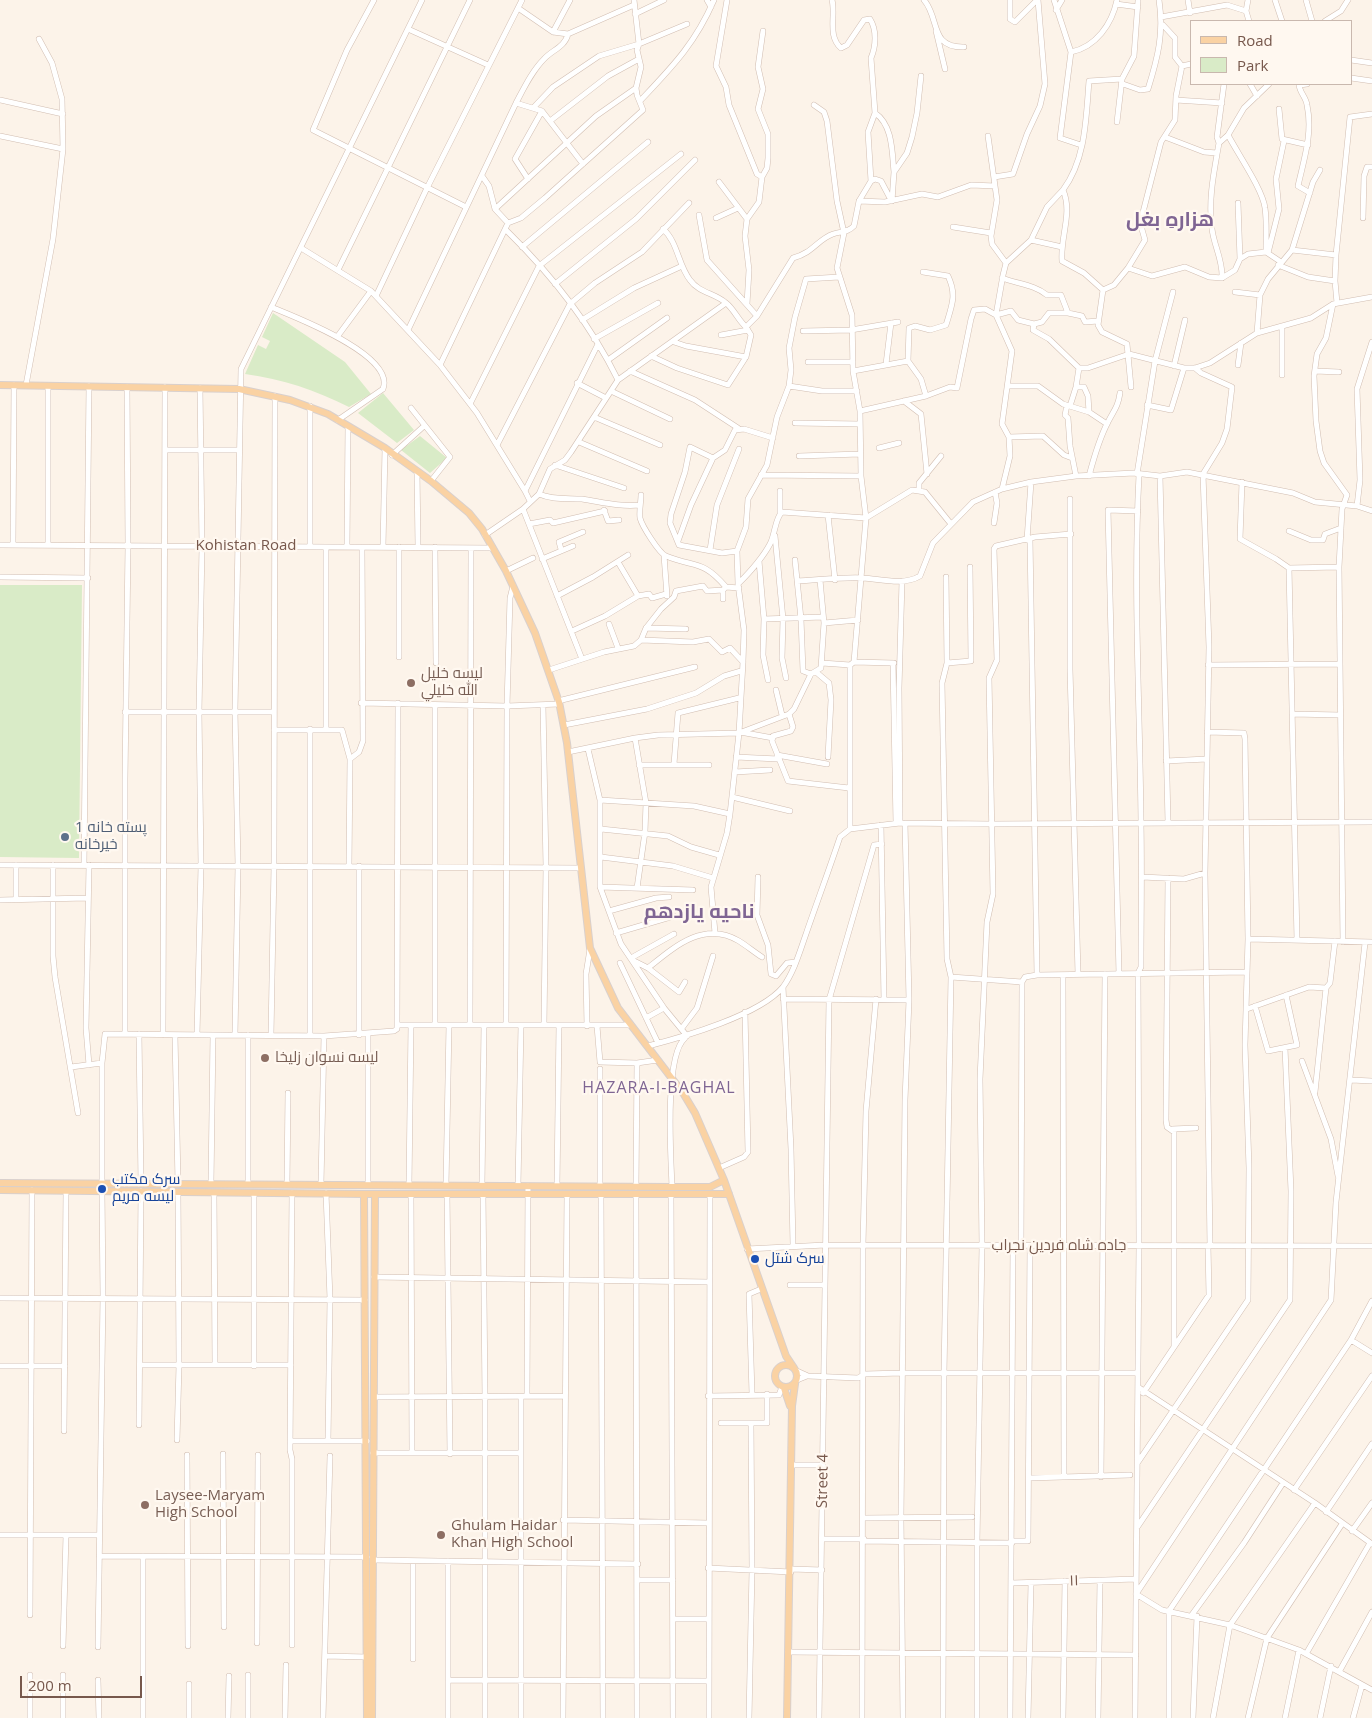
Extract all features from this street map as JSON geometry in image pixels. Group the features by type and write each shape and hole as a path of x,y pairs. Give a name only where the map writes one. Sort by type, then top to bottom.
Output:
{"main road":[{"path":"0,385 238,389 275,396 310,406 385,448 392,455 431,481 469,513 493,548 535,633 559,702 568,752 586,932 590,948 609,992 631,1026 648,1046 695,1113 724,1180 776,1332 786,1356 795,1370 796,1382 792,1417 791,1571 787,1718"},
{"path":"0,1183 710,1187 724,1180"},
{"path":"89,1191 90,1183"},
{"path":"113,1191 114,1183"},
{"path":"0,1190 364,1194 729,1194"},
{"path":"364,1194 372,1718"},
{"path":"370,1517 374,1397 375,1194"},
{"path":"776,1332 781,1357 775,1379 783,1387 792,1417"},
{"path":"778,1368 786,1365 795,1370"},
{"path":"783,1387 796,1382"},
{"path":"366,1718 370,1558"}],"street":[{"path":"374,0 347,50 313,130 466,207"},
{"path":"235,1035 238,866 235,711 238,389 241,370 422,0"},
{"path":"338,270 470,0"},
{"path":"376,296 488,64 522,0"},
{"path":"553,32 570,0"},
{"path":"635,14 664,0"},
{"path":"707,0 711,7"},
{"path":"640,101 676,64 696,38 714,0"},
{"path":"727,0 716,66 726,87 729,106 757,174 762,177"},
{"path":"721,335 747,328 757,316 793,258 806,255 828,237 844,233 854,226 860,201 871,181 868,132 875,113 871,58 874,50 874,26 870,19 864,20 848,45 841,48 838,46 832,25 834,8 832,0"},
{"path":"924,0 936,28 945,43 964,47"},
{"path":"1010,0 1010,18 1015,22 1037,0"},
{"path":"994,177 1013,174 1042,98 1045,75 1037,0"},
{"path":"1054,0 1071,52 1060,138 1081,146"},
{"path":"1056,10 1062,0"},
{"path":"1002,489 1010,456 1009,437 1002,424 1009,386 1012,351 996,315 1006,264 1031,240 1047,207 1073,176 1085,129 1089,81 1123,82 1140,90 1148,89 1155,67 1163,25 1159,0"},
{"path":"1188,0 1190,13"},
{"path":"1216,0 1217,7"},
{"path":"1248,0 1246,11 1249,20"},
{"path":"1275,0 1282,20"},
{"path":"1306,0 1312,20"},
{"path":"1327,20 1341,11 1348,0"},
{"path":"508,223 521,218 643,110 636,88 641,67 637,50 639,44 634,2 568,34 553,32 518,8"},
{"path":"1071,52 1081,50 1099,38 1117,2 1138,4 1134,56 1123,82 1117,122"},
{"path":"1161,17 1217,7 1227,2 1246,11"},
{"path":"534,107 553,87 598,56 639,44 687,24"},
{"path":"1103,290 1114,285 1128,268 1145,240 1141,220 1165,137 1175,120 1176,100 1182,66 1175,57 1175,38 1163,25"},
{"path":"936,28 937,41 943,55 945,69"},
{"path":"408,29 488,64"},
{"path":"747,304 749,270 745,236 747,219 759,202 762,177 767,168 768,158 768,134 758,109 763,89 758,66 763,31"},
{"path":"408,330 530,76 544,58 566,41 568,34"},
{"path":"26,385 53,239 63,149 63,114 52,63 39,39"},
{"path":"550,121 608,76 639,59"},
{"path":"1352,60 1372,63"},
{"path":"1182,66 1190,64"},
{"path":"894,172 907,154 917,113 921,76"},
{"path":"1352,78 1372,81"},
{"path":"1222,278 1222,259 1212,232 1210,210 1219,143 1217,137 1224,85"},
{"path":"1251,85 1257,96"},
{"path":"1219,143 1228,135 1244,108 1268,85"},
{"path":"1299,85 1307,103 1310,126 1308,145 1298,186 1310,193"},
{"path":"495,209 596,116 636,88"},
{"path":"0,100 63,114"},
{"path":"1176,100 1222,103"},
{"path":"516,103 542,111 565,144 582,164"},
{"path":"814,105 824,112 827,121 837,201 844,233 837,268 849,304 853,371 860,412 861,476 866,518 858,620 852,664 850,829"},
{"path":"1267,252 1279,209 1276,179 1284,141 1281,136 1279,109"},
{"path":"528,179 515,159 542,111"},
{"path":"875,113 886,127 892,148 894,172 892,201"},
{"path":"1343,942 1339,566 1341,528 1347,495 1324,463 1320,451 1316,421 1315,371 1317,354 1326,338 1335,304 1336,255 1350,117 1372,114"},
{"path":"1228,135 1257,185 1266,207 1267,252 1280,264 1308,277 1335,281"},
{"path":"0,136 63,149"},
{"path":"988,136 995,186 996,209 991,233 992,244 1006,264"},
{"path":"1165,137 1204,152 1217,153"},
{"path":"1284,141 1308,145"},
{"path":"522,247 648,142"},
{"path":"470,404 539,266 681,154"},
{"path":"555,284 636,218 695,160"},
{"path":"1363,218 1364,176 1367,167 1372,167"},
{"path":"1257,333 1260,294 1292,250 1310,193 1320,170"},
{"path":"482,176 489,186 495,209 508,223"},
{"path":"871,181 875,179 881,181 892,201"},
{"path":"719,182 747,219"},
{"path":"860,201 892,201 922,194 938,197 971,184 995,186"},
{"path":"1063,190 1067,199 1067,222 1062,247 1062,261 1084,273 1103,290"},
{"path":"497,445 570,304 595,283 642,252 689,203"},
{"path":"1238,204 1240,260"},
{"path":"716,218 738,208"},
{"path":"699,215 707,260 757,316"},
{"path":"440,365 508,223"},
{"path":"953,228 991,233"},
{"path":"650,356 727,386 746,357 751,337 747,328 726,303 702,291 691,282 682,266 677,249 663,229"},
{"path":"506,230 555,284 582,320 608,360 618,380"},
{"path":"1031,240 1062,247"},
{"path":"301,248 371,291 440,365 470,404 530,501"},
{"path":"1292,250 1336,255"},
{"path":"1128,268 1152,276 1185,267 1209,277 1222,278 1235,270 1240,260 1248,254 1267,252"},
{"path":"582,320 634,288 682,266"},
{"path":"923,272 948,276 954,290 952,307 946,325 930,330 915,326 909,328 908,361 922,379 926,396"},
{"path":"715,934 711,898 713,878 727,832 740,732 739,698 744,630 738,586 737,551 746,527 748,499 767,464 777,417 789,386 791,370 789,348 806,279 839,276"},
{"path":"1002,278 1027,287 1039,288 1048,295 1060,295 1068,313"},
{"path":"1103,290 1098,321 1102,332 1127,344 1131,387"},
{"path":"337,337 371,291"},
{"path":"1134,1718 1138,1462 1138,973 1141,967 1142,877 1137,667 1138,474 1155,361 1173,292"},
{"path":"1235,292 1260,294"},
{"path":"1034,324 1033,330 1049,339 1079,368 1088,368 1129,354 1174,366 1195,368 1210,363 1257,333 1310,318 1335,304 1372,297"},
{"path":"594,339 658,303"},
{"path":"485,535 523,509 539,494 550,469 565,460 580,442 618,380 650,356 674,342 726,303"},
{"path":"271,307 337,337 368,356 382,374 385,385 383,389 338,420"},
{"path":"860,412 926,396 950,387 957,388 974,310 985,310 996,315 1011,311 1018,320 1034,324 1042,322 1049,314 1068,313 1082,316 1085,322 1098,321"},
{"path":"608,360 667,318"},
{"path":"1174,366 1186,320"},
{"path":"803,331 851,330 898,322"},
{"path":"886,364 891,324"},
{"path":"1282,327 1282,375"},
{"path":"674,342 746,357"},
{"path":"1357,506 1360,480 1357,389 1372,342"},
{"path":"1238,365 1241,343"},
{"path":"525,491 598,344"},
{"path":"853,371 908,361"},
{"path":"808,362 853,362"},
{"path":"1076,476 1072,458 1068,418 1064,415 1076,387 1079,368"},
{"path":"1148,405 1172,410 1184,368"},
{"path":"1143,1393 1209,1295 1205,873 1208,665 1203,474 1222,443 1232,387 1201,374 1195,368"},
{"path":"630,370 695,400 738,428 773,438"},
{"path":"1315,371 1339,372"},
{"path":"577,384 606,398"},
{"path":"13,545 14,385"},
{"path":"48,386 48,545"},
{"path":"89,386 86,865 86,1028 89,1065"},
{"path":"789,386 822,391 857,391"},
{"path":"1009,386 1038,386 1050,394 1050,396 1068,406 1089,412 1107,424"},
{"path":"125,1034 127,387"},
{"path":"163,1035 162,865 165,387"},
{"path":"1076,387 1084,387 1088,396 1089,412"},
{"path":"197,1035 201,866 198,712 202,546 200,388"},
{"path":"611,391 670,419"},
{"path":"1090,476 1096,448 1107,424 1118,408 1120,393"},
{"path":"271,1035 274,866 275,396"},
{"path":"904,401 921,414 927,474"},
{"path":"310,406 310,547"},
{"path":"411,408 450,457 431,481"},
{"path":"594,417 660,445"},
{"path":"796,423 860,424"},
{"path":"347,547 348,426"},
{"path":"392,455 424,426"},
{"path":"678,541 691,505 713,458 725,450 734,430 738,428"},
{"path":"1009,437 1043,436 1064,455 1072,458"},
{"path":"580,442 646,471"},
{"path":"878,448 899,443"},
{"path":"713,458 692,447 689,450 685,472 671,514 670,523 679,545 729,554 737,551"},
{"path":"384,547 385,448"},
{"path":"710,550 717,505 739,449"},
{"path":"166,450 238,450"},
{"path":"799,456 860,454"},
{"path":"919,491 919,483 941,456"},
{"path":"555,465 624,488"},
{"path":"417,472 418,547"},
{"path":"797,581 862,578 902,581 920,576 934,543 973,502 1002,489 1031,482 1076,476 1138,474 1160,476 1187,472 1293,493 1315,502 1357,506 1372,512"},
{"path":"761,475 861,476"},
{"path":"1160,476 1168,822"},
{"path":"1031,482 1028,539 1037,975"},
{"path":"1242,482 1240,539 1289,568 1339,566"},
{"path":"780,513 866,518 888,507 896,499 912,490 925,492 951,524"},
{"path":"549,670 618,648 634,646 641,640 646,628 676,591 702,586 707,591 738,586 759,561 775,533 780,513 780,492"},
{"path":"994,523 997,503 995,492"},
{"path":"539,494 546,497 583,499 626,507 640,505"},
{"path":"641,495 640,505 643,527 664,555 666,594 669,602"},
{"path":"1070,499 1070,670 1078,974"},
{"path":"604,504 604,511 608,521 619,520"},
{"path":"523,509 582,659"},
{"path":"1119,974 1108,510 1138,511"},
{"path":"529,524 550,520 553,523 604,511"},
{"path":"828,515 835,580"},
{"path":"1289,531 1311,540 1323,540 1325,534 1341,528"},
{"path":"561,549 559,542 583,532"},
{"path":"775,533 783,619 781,644 786,678"},
{"path":"978,1718 977,1542 982,1246 980,1079 987,922 993,894 990,678 997,660 994,549 996,546 1028,539 1071,534"},
{"name":"Kohistan Road","path":"0,545 493,548"},
{"path":"542,559 561,549 564,551 573,546"},
{"path":"326,547 326,729"},
{"path":"350,759 362,747 362,547"},
{"path":"399,547 399,657"},
{"path":"435,547 436,663"},
{"path":"470,1025 471,548"},
{"path":"557,596 628,555"},
{"path":"664,555 711,570 725,588 723,599"},
{"path":"506,571 533,558"},
{"path":"795,560 801,619 803,672 814,673 829,683 831,700 828,757"},
{"path":"759,561 764,619 764,655 768,680"},
{"path":"618,562 638,596"},
{"path":"947,663 972,661 970,567"},
{"path":"1289,568 1296,822 1297,940"},
{"path":"0,577 88,578"},
{"path":"943,1718 944,1372 951,977 947,959 942,683 947,663 946,577"},
{"path":"740,732 789,714 814,673 821,668 824,620 820,580"},
{"path":"896,740 902,581"},
{"path":"506,1025 508,866 507,706 510,598 513,586"},
{"path":"572,631 605,616 638,596 649,594 652,598 666,594"},
{"path":"764,619 858,620"},
{"path":"609,624 618,648"},
{"path":"646,628 686,630"},
{"path":"641,640 693,642 709,640 722,652 730,648 743,662"},
{"path":"822,663 900,663"},
{"path":"892,663 909,1000 900,1541 903,1653 902,1718"},
{"path":"1208,665 1339,664"},
{"path":"361,703 543,705 695,667"},
{"path":"564,725 647,709 696,693 724,676 741,671"},
{"path":"776,690 782,715"},
{"path":"674,764 678,735 678,713 739,698"},
{"path":"102,1183 102,1063 105,1034 324,1036 368,1035 396,1030 398,1025 398,703"},
{"path":"435,705 434,867 436,1025"},
{"path":"543,705 546,867 544,1025"},
{"path":"125,712 273,712"},
{"path":"568,752 635,738 678,735 740,732 773,738 791,731 793,728 789,714"},
{"path":"1292,714 1340,714"},
{"path":"274,730 342,730 350,759 349,866"},
{"path":"310,730 310,1036"},
{"path":"1138,1462 1174,1412 1248,1300 1249,1168 1245,1045 1248,939 1244,733 1207,732"},
{"path":"635,738 646,802 645,832 637,888"},
{"path":"773,738 778,757 788,781 849,788"},
{"path":"588,749 600,800 600,887 616,933 639,973 687,1036"},
{"path":"736,756 778,757 827,764"},
{"path":"1166,761 1207,760"},
{"path":"639,765 709,765"},
{"path":"735,772 770,770"},
{"path":"732,796 790,811"},
{"path":"600,800 694,806 730,814"},
{"path":"648,1046 687,1036 745,1012 765,1001 783,987 796,962 840,837 850,829 901,823 1372,822"},
{"path":"881,825 884,1000"},
{"path":"601,829 645,832 668,836 692,847 719,855"},
{"name":"Street 4","path":"820,1718 819,1652 825,1378 828,1000 874,845 882,844"},
{"path":"601,857 672,866 713,878"},
{"path":"0,865 508,866 581,868"},
{"path":"16,865 16,900"},
{"path":"54,865 54,970 78,1113"},
{"path":"359,866 360,1035"},
{"path":"1142,877 1184,878 1205,873"},
{"path":"758,877 757,915 768,945 772,975 776,976 787,963 796,962"},
{"path":"1168,878 1166,1120 1167,1127 1172,1129 1196,1128"},
{"path":"600,887 693,890"},
{"path":"0,900 87,898"},
{"path":"609,911 656,898 669,898"},
{"path":"616,933 674,916"},
{"path":"632,959 674,934"},
{"path":"648,968 681,942 694,936 715,934 739,941 762,957"},
{"path":"1248,939 1372,942"},
{"path":"1315,1092 1326,988 1330,983 1335,941"},
{"path":"1136,1594 1331,1300 1339,1182 1365,943"},
{"path":"587,1026 586,974 590,948"},
{"path":"682,1028 697,1008 714,956"},
{"path":"632,959 648,968 679,992 685,982"},
{"path":"620,963 658,1044"},
{"path":"1021,1246 1022,982 1025,977 1078,974 1247,972"},
{"path":"628,979 639,973"},
{"path":"1101,1477 1105,974"},
{"path":"1063,975 1064,1477"},
{"path":"951,977 1022,982"},
{"path":"783,987 791,1149 793,1245"},
{"path":"1247,1009 1309,987 1326,988"},
{"path":"1255,1006 1268,1051 1297,1045 1286,995"},
{"path":"783,999 909,1000"},
{"path":"862,1718 864,1518 861,1377 863,1245 866,1111 876,999"},
{"path":"646,1018 664,1008"},
{"path":"719,1168 744,1157 748,1152 745,1012"},
{"path":"398,1025 631,1026"},
{"path":"409,1185 411,1025"},
{"path":"446,1185 449,1025"},
{"path":"482,1185 484,1025"},
{"path":"518,1186 521,1025"},
{"path":"557,1186 558,1025"},
{"path":"597,1026 600,1062 637,1063 658,1060"},
{"path":"139,1034 141,1183"},
{"path":"176,1035 178,1183"},
{"path":"211,1184 213,1035"},
{"path":"248,1035 248,1184"},
{"path":"368,1035 368,1185"},
{"path":"321,1184 324,1036"},
{"path":"672,1187 671,1078 679,1043 687,1036"},
{"path":"1137,1527 1290,1300 1291,1191 1285,1048"},
{"path":"1302,1061 1315,1092 1318,1109 1331,1139 1339,1182"},
{"path":"71,1067 102,1063"},
{"path":"636,1186 637,1063"},
{"path":"600,1069 600,1186"},
{"path":"1351,1080 1372,1081"},
{"path":"287,1184 288,1093"},
{"path":"1172,1129 1174,1132 1174,1346"},
{"path":"521,1718 521,1453 524,1396 528,1186"},
{"path":"30,1615 33,1366 32,1190"},
{"path":"64,1431 66,1191"},
{"path":"139,1425 142,1298 141,1191"},
{"path":"98,1647 98,1535 103,1297 102,1192"},
{"path":"177,1440 179,1365 178,1192"},
{"path":"214,1193 215,1364"},
{"path":"254,1193 254,1366"},
{"path":"292,1193 290,1441 292,1459 293,1556 292,1645"},
{"path":"326,1193 330,1299 328,1441"},
{"path":"411,1194 412,1453"},
{"path":"447,1194 446,1280 450,1454"},
{"path":"482,1194 486,1454 484,1562 485,1718"},
{"path":"563,1718 563,1520 567,1195"},
{"path":"601,1195 603,1718"},
{"path":"636,1195 637,1718"},
{"path":"671,1195 673,1718"},
{"path":"708,1718 710,1195"},
{"name":"جاده شاه فردین نجراب","path":"747,1249 793,1245 1372,1246"},
{"path":"1010,1718 1013,1246"},
{"path":"822,1539 943,1542 1028,1541 1030,1246"},
{"path":"374,1277 446,1280 709,1282"},
{"path":"790,1285 825,1285"},
{"path":"752,1394 749,1294 761,1289"},
{"path":"0,1298 103,1297 365,1300"},
{"path":"1169,1718 1169,1611 1351,1340 1372,1301"},
{"path":"1351,1340 1372,1352"},
{"path":"141,1365 291,1365"},
{"path":"0,1366 64,1366"},
{"path":"795,1370 808,1376 825,1378 861,1377 865,1374 944,1372 1138,1373"},
{"path":"796,1382 808,1376"},
{"path":"1294,1490 1372,1376"},
{"path":"708,1396 779,1395 783,1387"},
{"path":"1138,1387 1143,1393 1233,1449 1315,1503 1371,1543 1306,1654"},
{"path":"721,1423 767,1423 768,1394"},
{"path":"374,1397 485,1398 565,1396"},
{"path":"749,1718 752,1570 751,1424"},
{"path":"290,1441 367,1441"},
{"path":"1326,1512 1372,1444"},
{"path":"373,1453 521,1453"},
{"path":"223,1454 224,1627"},
{"path":"187,1455 188,1646"},
{"path":"257,1643 258,1455"},
{"path":"323,1718 330,1456"},
{"path":"792,1465 823,1465"},
{"path":"1029,1478 1130,1475"},
{"path":"1191,1616 1244,1543 1283,1483"},
{"path":"1213,1718 1230,1625 1315,1503"},
{"path":"1352,1531 1372,1504"},
{"path":"864,1518 972,1517"},
{"path":"563,1520 708,1522"},
{"path":"1248,1718 1267,1638 1342,1524"},
{"path":"0,1535 98,1535"},
{"path":"63,1646 66,1535"},
{"path":"99,1556 293,1556 448,1562 638,1564"},
{"path":"142,1556 143,1718"},
{"path":"413,1561 413,1659"},
{"path":"448,1562 448,1718"},
{"path":"708,1568 791,1571 822,1570"},
{"name":"۱۱","path":"1012,1583 1136,1579"},
{"path":"637,1580 673,1580"},
{"path":"1098,1718 1100,1580"},
{"path":"1063,1718 1065,1582"},
{"path":"1028,1718 1031,1583"},
{"path":"1136,1594 1162,1610 1198,1616 1230,1625 1299,1650 1372,1690"},
{"path":"1339,1672 1372,1612"},
{"path":"1193,1718 1198,1616"},
{"path":"673,1619 709,1619"},
{"path":"1285,1718 1299,1650"},
{"path":"788,1652 1136,1655"},
{"path":"325,1656 367,1657"},
{"path":"285,1718 286,1665"},
{"path":"1320,1718 1331,1666"},
{"path":"30,1674 30,1718"},
{"path":"63,1718 64,1675"},
{"path":"248,1675 248,1718"},
{"path":"228,1718 229,1676"},
{"path":"98,1680 99,1718"},
{"path":"448,1680 708,1681"},
{"path":"189,1684 189,1718"},
{"path":"1353,1718 1362,1685"}],"green space":[{"path":"273,313 345,362 371,394 349,407 324,395 298,386 245,374 258,345 266,349 270,341 262,337"},
{"path":"383,393 414,430 397,443 358,413"},
{"path":"420,436 447,458 430,473 401,450"},
{"path":"0,585 82,585 79,858 0,857"}],"place":[{"name":"ليسه خليل الله خليلي","path":"411,683"},
{"name":"1 پسته خانه خیرخانه","path":"65,837"},
{"name":"لیسه نسوان زلیخا","path":"265,1058"},
{"name":"سرک مکتب لیسه مریم","path":"102,1189"},
{"name":"سرک شتل","path":"755,1259"},
{"name":"Laysee-Maryam High School","path":"145,1505"},
{"name":"Ghulam Haidar Khan High School","path":"441,1535"}],"district":[{"name":"هزارهِ بغل","path":"1170,220"},
{"name":"ناحیه یازدهم","path":"699,912"},
{"name":"HAZARA-I-BAGHAL","path":"659,1088"}]}
